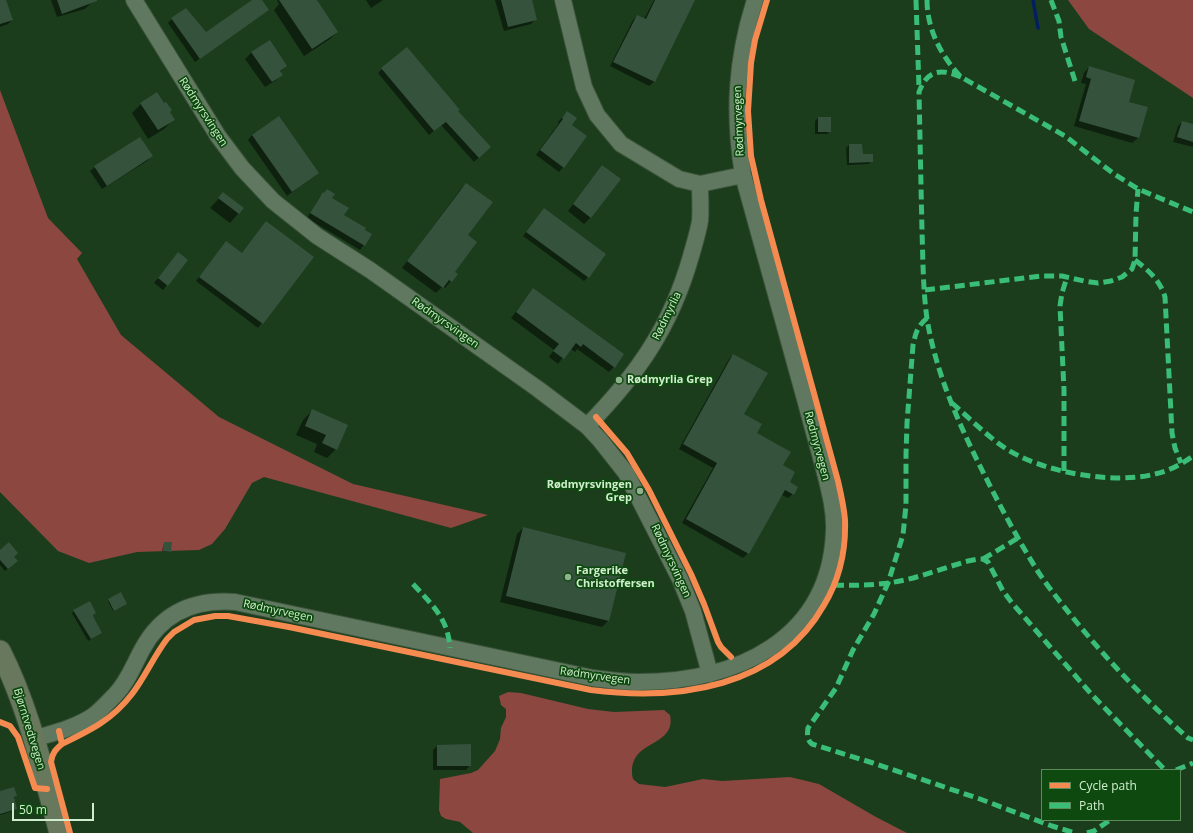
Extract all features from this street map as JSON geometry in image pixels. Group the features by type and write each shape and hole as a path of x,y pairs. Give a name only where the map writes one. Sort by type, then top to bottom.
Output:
{"main road":[{"name":"Bjørntvedtvegen","path":"0,651 20,696 60,833"}],"street":[{"name":"Rødmyrsvingen","path":"134,0 218,136 242,168 273,201 317,236 370,270 511,370 587,426 600,440 626,472 661,539 688,596 710,674"},
{"path":"563,0 584,86 597,114 620,144 679,179 700,184 743,175"},
{"name":"Rødmyrvegen","path":"33,739 72,726 92,716 116,694 124,684 147,642 157,629 177,612 190,606 203,603 219,601 235,602 593,678 637,682 681,679 710,674 740,665 777,644 791,632 812,606 825,580 833,546 834,516 829,489 743,175 738,143 738,77 744,36 755,0"},
{"name":"Rødmyrlia","path":"587,426 635,371 647,354 672,310 687,270 697,234 700,220 700,184"}],"shaded area":[{"path":"1068,0 1193,0 1193,98 1089,29"},
{"path":"0,90 48,218 82,253 77,259 121,335 219,417 353,484 488,515 451,528 264,477 252,483 225,529 212,544 199,550 137,552 89,563 58,551 0,492"},
{"path":"508,692 521,693 588,709 614,712 664,710 670,715 670,726 666,734 636,756 633,766 633,779 639,784 665,787 703,779 722,781 790,777 819,784 907,833 473,833 460,822 446,819 441,816 439,810 440,779 471,773 478,770 495,751 500,739 501,728 506,717 506,709 501,705 499,696"}],"building":[{"path":"0,0 6,0 13,20 0,24"},
{"path":"57,0 97,0 97,1 62,14"},
{"path":"252,0 262,0 269,10 200,59 171,18 186,8 206,32"},
{"path":"279,0 317,0 338,32 312,49"},
{"path":"501,0 532,0 537,20 508,27"},
{"path":"655,0 695,0 655,82 613,62 637,15 646,19"},
{"path":"270,40 287,66 280,71 283,75 272,82 251,52"},
{"path":"407,47 460,110 458,111 491,147 479,158 446,122 434,131 381,68"},
{"path":"1089,66 1135,80 1129,102 1148,107 1139,138 1079,121 1091,79 1086,77"},
{"path":"157,92 164,103 166,102 172,110 170,112 175,120 158,130 140,103"},
{"path":"567,111 577,118 572,125 587,136 564,168 540,150 563,119 562,118"},
{"path":"279,116 319,173 292,192 252,135"},
{"path":"818,117 831,117 831,132 818,132"},
{"path":"1182,121 1193,124 1193,142 1177,137"},
{"path":"140,137 153,156 107,186 94,166"},
{"path":"849,144 862,144 863,154 873,154 873,162 849,163"},
{"path":"602,165 621,179 591,218 573,204"},
{"path":"466,183 493,202 468,235 477,242 455,272 458,274 452,282 449,280 443,288 407,261"},
{"path":"327,189 335,194 332,198 349,208 344,215 366,228 365,230 372,234 365,246 310,213 323,192 324,193"},
{"path":"223,192 244,208 239,214 218,198"},
{"path":"544,208 606,254 589,278 526,232"},
{"path":"266,221 314,257 263,324 199,277 226,241 242,253"},
{"path":"178,252 188,260 168,286 158,278"},
{"path":"533,288 624,354 615,368 583,344 581,347 576,343 564,359 553,351 559,344 516,312"},
{"path":"733,354 768,373 744,414 762,424 757,433 791,452 783,465 795,472 790,482 798,487 794,495 785,490 749,554 686,519 717,463 683,444"},
{"path":"312,409 348,425 337,450 322,443 326,435 305,426"},
{"path":"523,527 626,553 609,621 506,596"},
{"path":"9,542 18,553 14,557 18,561 8,569 0,560 0,550"},
{"path":"164,542 172,542 171,552 163,551"},
{"path":"121,592 127,604 114,611 108,599"},
{"path":"90,601 96,613 93,615 94,618 102,633 91,639 73,610"},
{"path":"471,744 471,766 437,766 437,745"},
{"path":"14,787 17,796 14,797 17,809 0,814 0,791"}],"waterway":[{"path":"1033,0 1038,28"}],"marked path":[{"path":"916,0 919,88"},
{"path":"927,0 932,32 936,42 947,60 961,77 1065,136 1114,174 1138,189 1193,212"},
{"path":"1051,0 1059,21 1061,37 1075,81"},
{"path":"961,77 947,72 936,73 926,79 919,92 923,275 927,319 942,378 956,415 982,470 1015,533 1041,576 1101,651 1143,696 1188,738 1193,740"},
{"path":"925,290 1041,276 1062,276 1098,283 1111,281 1122,277 1132,269 1135,260 1138,189"},
{"path":"1135,260 1157,280 1165,297 1172,433 1175,448 1181,463"},
{"path":"1064,471 1064,390 1060,306 1067,277"},
{"path":"927,318 917,330 913,345 907,423 906,505 903,535 888,583 874,614 853,650 836,688 808,728 808,739 812,744 980,799 1075,833"},
{"path":"952,403 984,432 1005,448 1038,464 1057,470 1099,477 1138,477 1165,471 1193,456"},
{"path":"983,559 1018,538"},
{"path":"834,585 870,585 896,582 921,576 968,561 983,559 988,562 1003,591 1012,603 1093,696 1164,769"},
{"path":"413,584 438,613 446,628 450,648"},
{"path":"1178,769 1193,763"},
{"path":"1087,833 1094,831 1109,821"}],"cycle path":[{"path":"62,744 92,729 117,711 132,694 162,646 174,632 194,620 215,616 228,616 289,627 591,690 624,693 658,693 691,690 722,683 753,671 780,655 804,633 824,605 838,575 843,553 845,520 838,481 761,200 751,156 748,111 751,63 755,40 767,0"},
{"path":"596,417 627,453 649,490 691,574 718,642 731,657"},
{"path":"0,722 10,726 18,737 35,788 47,789"},
{"path":"59,731 62,744 52,756 51,762 70,833"}],"place":[{"name":"Rødmyrlia Grep","path":"619,380"},
{"name":"Rødmyrsvingen Grep","path":"640,491"},
{"name":"Fargerike Christoffersen","path":"568,577"}]}
